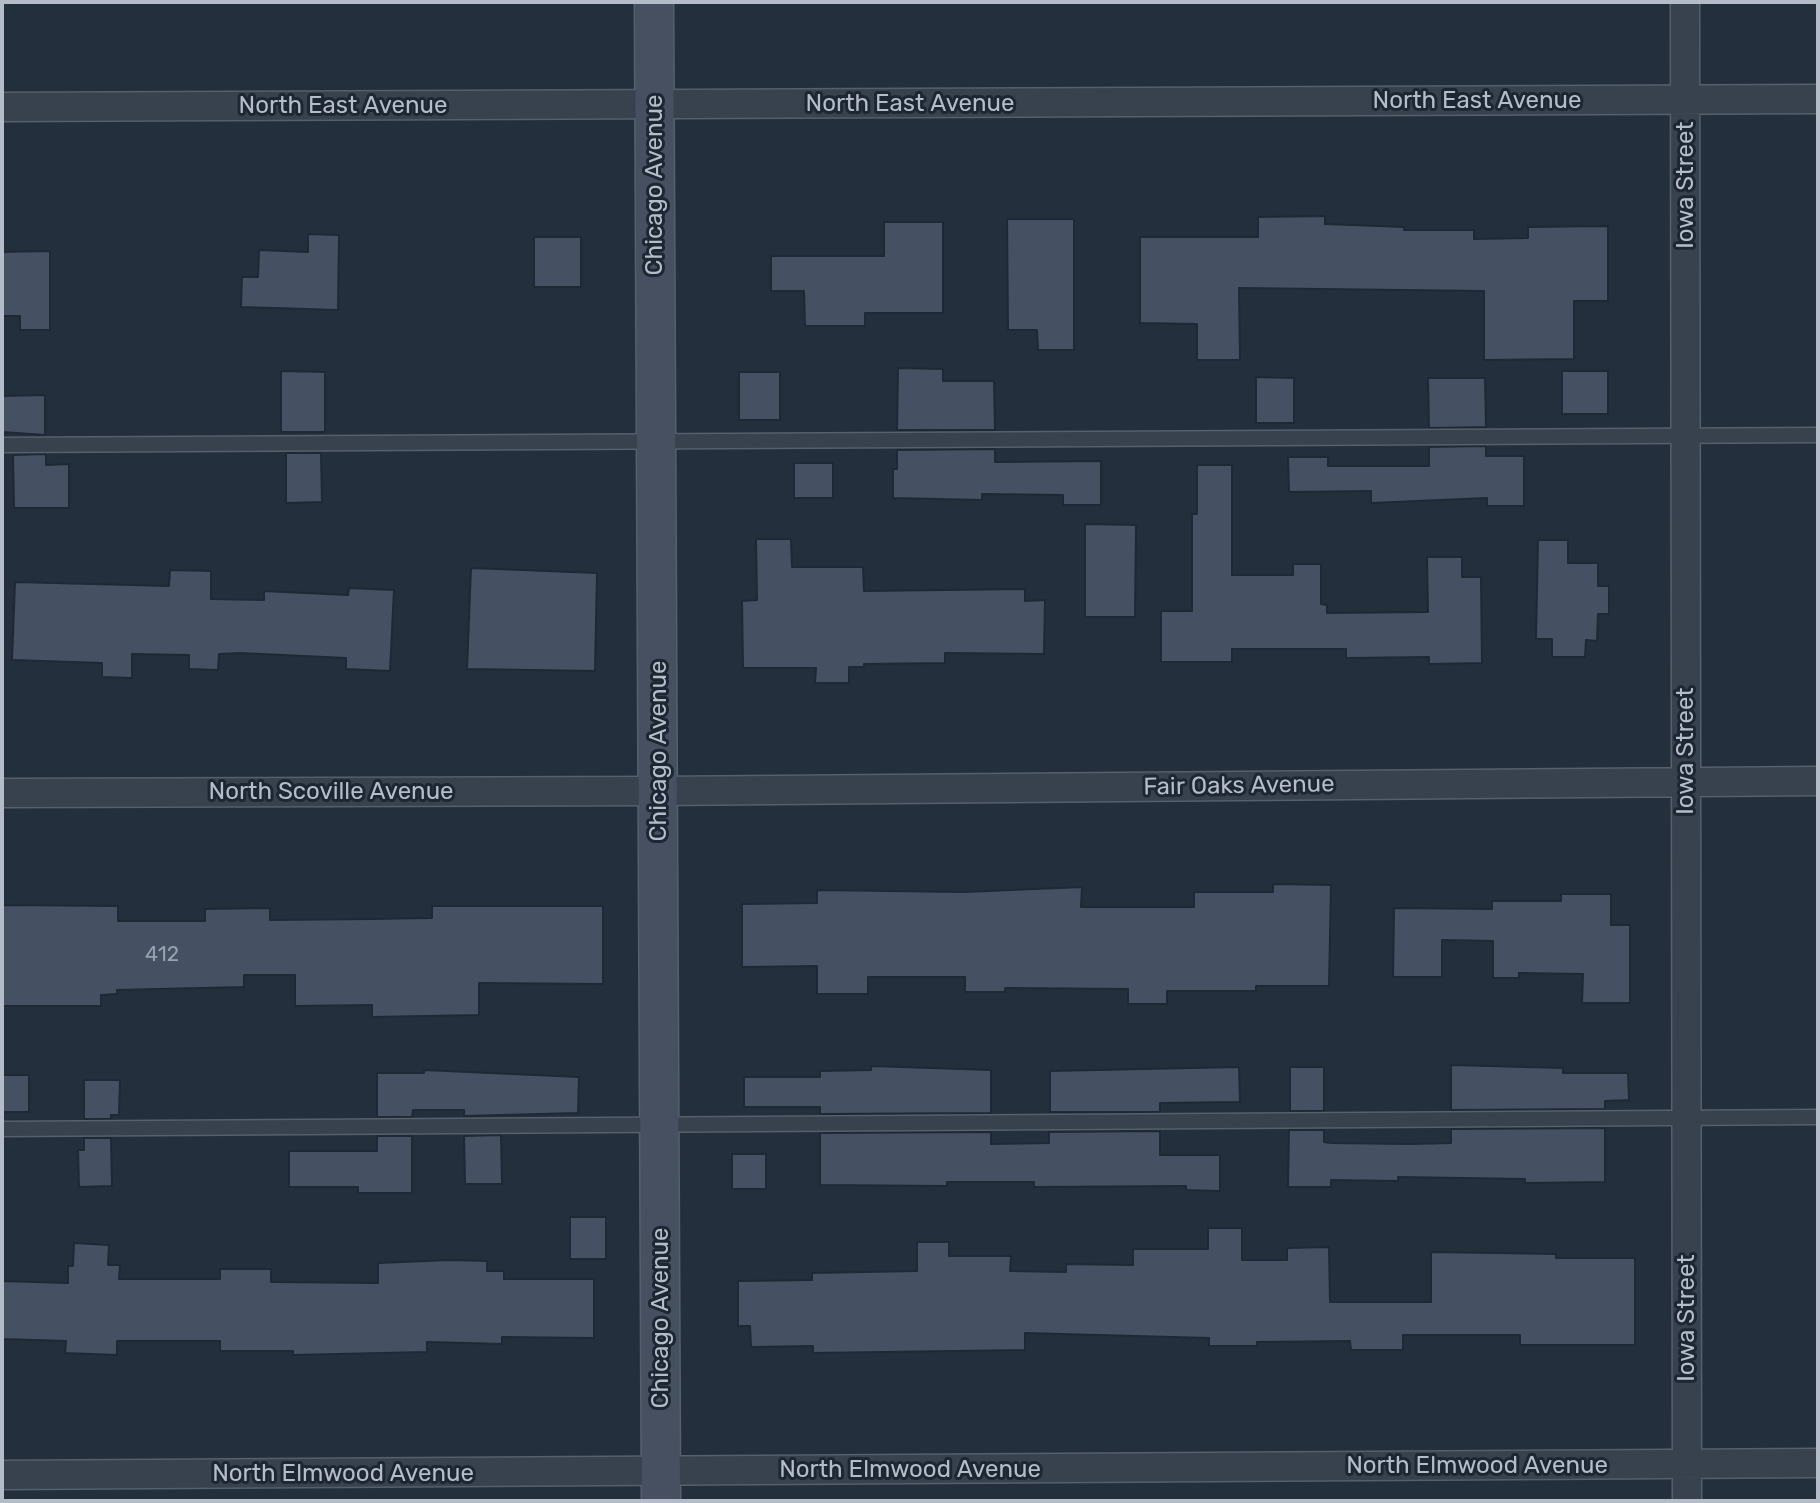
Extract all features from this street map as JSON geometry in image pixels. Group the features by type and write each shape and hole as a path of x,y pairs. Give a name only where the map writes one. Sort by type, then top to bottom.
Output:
{"main road":[{"name":"Chicago Avenue","path":"654,2 661,1487"}],"street":[{"name":"Iowa Street","path":"1685,2 1687,1501"},
{"name":"North East Avenue","path":"2,107 1818,99"},
{"name":"Fair Oaks Avenue","path":"659,792 1818,781"},
{"name":"North Scoville Avenue","path":"2,793 659,792"},
{"name":"North Elmwood Avenue","path":"2,1475 661,1487 1818,1463"}],"lane":[{"path":"2,445 1818,435"},
{"path":"2,1129 1818,1117"}],"building":[{"path":"1325,216 1325,224 1404,227 1404,230 1474,230 1474,239 1528,238 1528,227 1608,226 1608,301 1574,301 1574,359 1484,360 1484,291 1239,288 1240,360 1197,360 1197,324 1140,323 1140,237 1258,237 1258,217"},
{"path":"1007,219 1074,219 1074,350 1038,350 1037,330 1008,330"},
{"path":"884,222 943,222 943,313 865,313 865,326 805,326 804,291 771,291 771,256 884,256"},
{"path":"308,234 339,235 338,310 241,307 242,277 258,277 259,250 308,252"},
{"path":"534,237 581,237 581,287 534,287"},
{"path":"50,251 50,330 20,330 20,316 2,316 2,252"},
{"path":"898,368 943,369 943,381 994,381 995,430 897,430"},
{"path":"281,371 325,372 325,432 281,432"},
{"path":"1562,371 1608,371 1608,414 1562,414"},
{"path":"739,372 780,372 780,420 739,420"},
{"path":"1256,377 1294,378 1294,423 1256,423"},
{"path":"1428,378 1485,378 1486,427 1429,428"},
{"path":"45,395 45,435 2,432 2,396"},
{"path":"1486,446 1486,456 1524,456 1524,506 1487,506 1487,498 1371,503 1371,491 1289,492 1288,457 1328,457 1328,466 1429,466 1429,447"},
{"path":"995,449 995,462 1101,461 1101,505 1063,505 1063,495 982,494 982,500 893,498 893,469 897,469 897,450"},
{"path":"286,453 321,453 322,502 286,503"},
{"path":"46,454 46,465 69,464 69,508 14,508 13,455"},
{"path":"794,463 833,463 833,498 794,498"},
{"path":"1197,465 1232,465 1232,575 1293,575 1293,564 1321,564 1321,604 1327,605 1327,613 1428,612 1427,557 1462,557 1462,577 1481,577 1482,663 1429,664 1429,657 1346,658 1346,649 1232,649 1232,662 1161,662 1161,611 1192,611 1192,514 1197,514"},
{"path":"1085,524 1136,525 1135,617 1085,617"},
{"path":"756,539 791,539 792,567 863,567 864,591 1025,589 1025,601 1045,600 1044,654 945,653 945,663 864,664 864,667 849,667 849,683 815,683 816,668 743,668 742,601 757,600"},
{"path":"1538,540 1568,540 1568,563 1598,563 1598,586 1609,586 1609,614 1598,614 1597,641 1586,640 1585,657 1552,657 1552,639 1536,639"},
{"path":"471,568 597,573 595,671 467,669"},
{"path":"170,570 211,571 211,599 264,600 264,591 348,595 349,588 394,590 390,671 346,669 346,658 240,653 219,654 218,670 189,669 189,655 132,654 132,678 102,677 102,663 12,660 15,582 169,586"},
{"path":"1273,884 1331,885 1329,986 1256,986 1256,991 1167,991 1167,1004 1128,1004 1128,989 1005,988 1005,992 965,992 965,977 868,977 868,994 817,994 817,966 742,967 742,904 817,903 817,890 964,892 1082,887 1081,907 1194,907 1194,892 1273,892"},
{"path":"1561,894 1611,894 1611,925 1630,925 1630,1003 1582,1003 1583,974 1519,973 1519,978 1493,978 1493,941 1442,940 1442,977 1393,977 1394,908 1492,909 1492,901 1561,901"},
{"path":"2,905 118,906 118,921 205,921 205,909 270,908 270,920 432,918 432,906 603,906 603,984 479,983 479,1015 372,1017 372,1005 295,1006 295,975 244,975 244,987 117,990 117,994 101,995 101,1006 2,1006"},
{"path":"1451,1065 1563,1068 1563,1073 1628,1073 1629,1100 1605,1101 1605,1109 1451,1110"},
{"path":"871,1066 991,1070 991,1113 820,1114 820,1107 744,1107 744,1077 820,1077 820,1071 871,1070"},
{"path":"1239,1067 1240,1102 1160,1103 1160,1112 1050,1112 1050,1071"},
{"path":"1290,1067 1324,1067 1324,1111 1290,1111"},
{"path":"424,1070 579,1077 578,1113 464,1116 464,1110 413,1110 412,1117 377,1117 377,1073 424,1073"},
{"path":"2,1075 29,1075 29,1112 2,1112"},
{"path":"84,1080 120,1080 119,1115 111,1115 111,1119 84,1119"},
{"path":"1605,1128 1605,1182 1525,1183 1525,1179 1398,1177 1398,1181 1331,1180 1331,1187 1288,1187 1289,1130 1324,1130 1324,1142 1331,1143 1410,1144 1451,1143 1451,1129"},
{"path":"1160,1131 1160,1155 1220,1155 1220,1191 1186,1190 1186,1186 1034,1187 1034,1182 947,1182 947,1186 820,1185 820,1133 991,1132 991,1144 1049,1143 1049,1132"},
{"path":"501,1135 502,1184 465,1184 464,1136"},
{"path":"377,1136 412,1136 412,1193 358,1193 358,1187 289,1187 289,1151 377,1151"},
{"path":"84,1138 111,1138 112,1186 79,1187 78,1150 84,1150"},
{"path":"732,1154 766,1154 766,1189 732,1189"},
{"path":"570,1217 606,1217 606,1259 570,1259"},
{"path":"1208,1228 1242,1228 1242,1260 1287,1260 1287,1248 1329,1247 1330,1302 1431,1302 1431,1252 1556,1254 1556,1258 1635,1258 1635,1345 1520,1345 1520,1335 1403,1335 1403,1350 1351,1350 1350,1341 1257,1342 1257,1346 1209,1346 1209,1338 1025,1333 1025,1350 813,1353 813,1346 751,1347 750,1326 738,1326 738,1281 812,1280 812,1273 917,1271 917,1242 949,1242 949,1256 1011,1256 1010,1271 1066,1272 1066,1264 1133,1265 1133,1249 1208,1249"},
{"path":"74,1243 109,1245 108,1265 120,1265 119,1279 220,1279 220,1269 271,1269 271,1282 378,1283 378,1263 450,1260 487,1261 487,1271 504,1271 504,1279 594,1279 594,1338 502,1337 502,1344 427,1342 427,1352 293,1355 293,1351 220,1351 220,1341 117,1341 117,1355 65,1353 66,1341 2,1339 2,1281 68,1283 68,1266 73,1266"}]}
